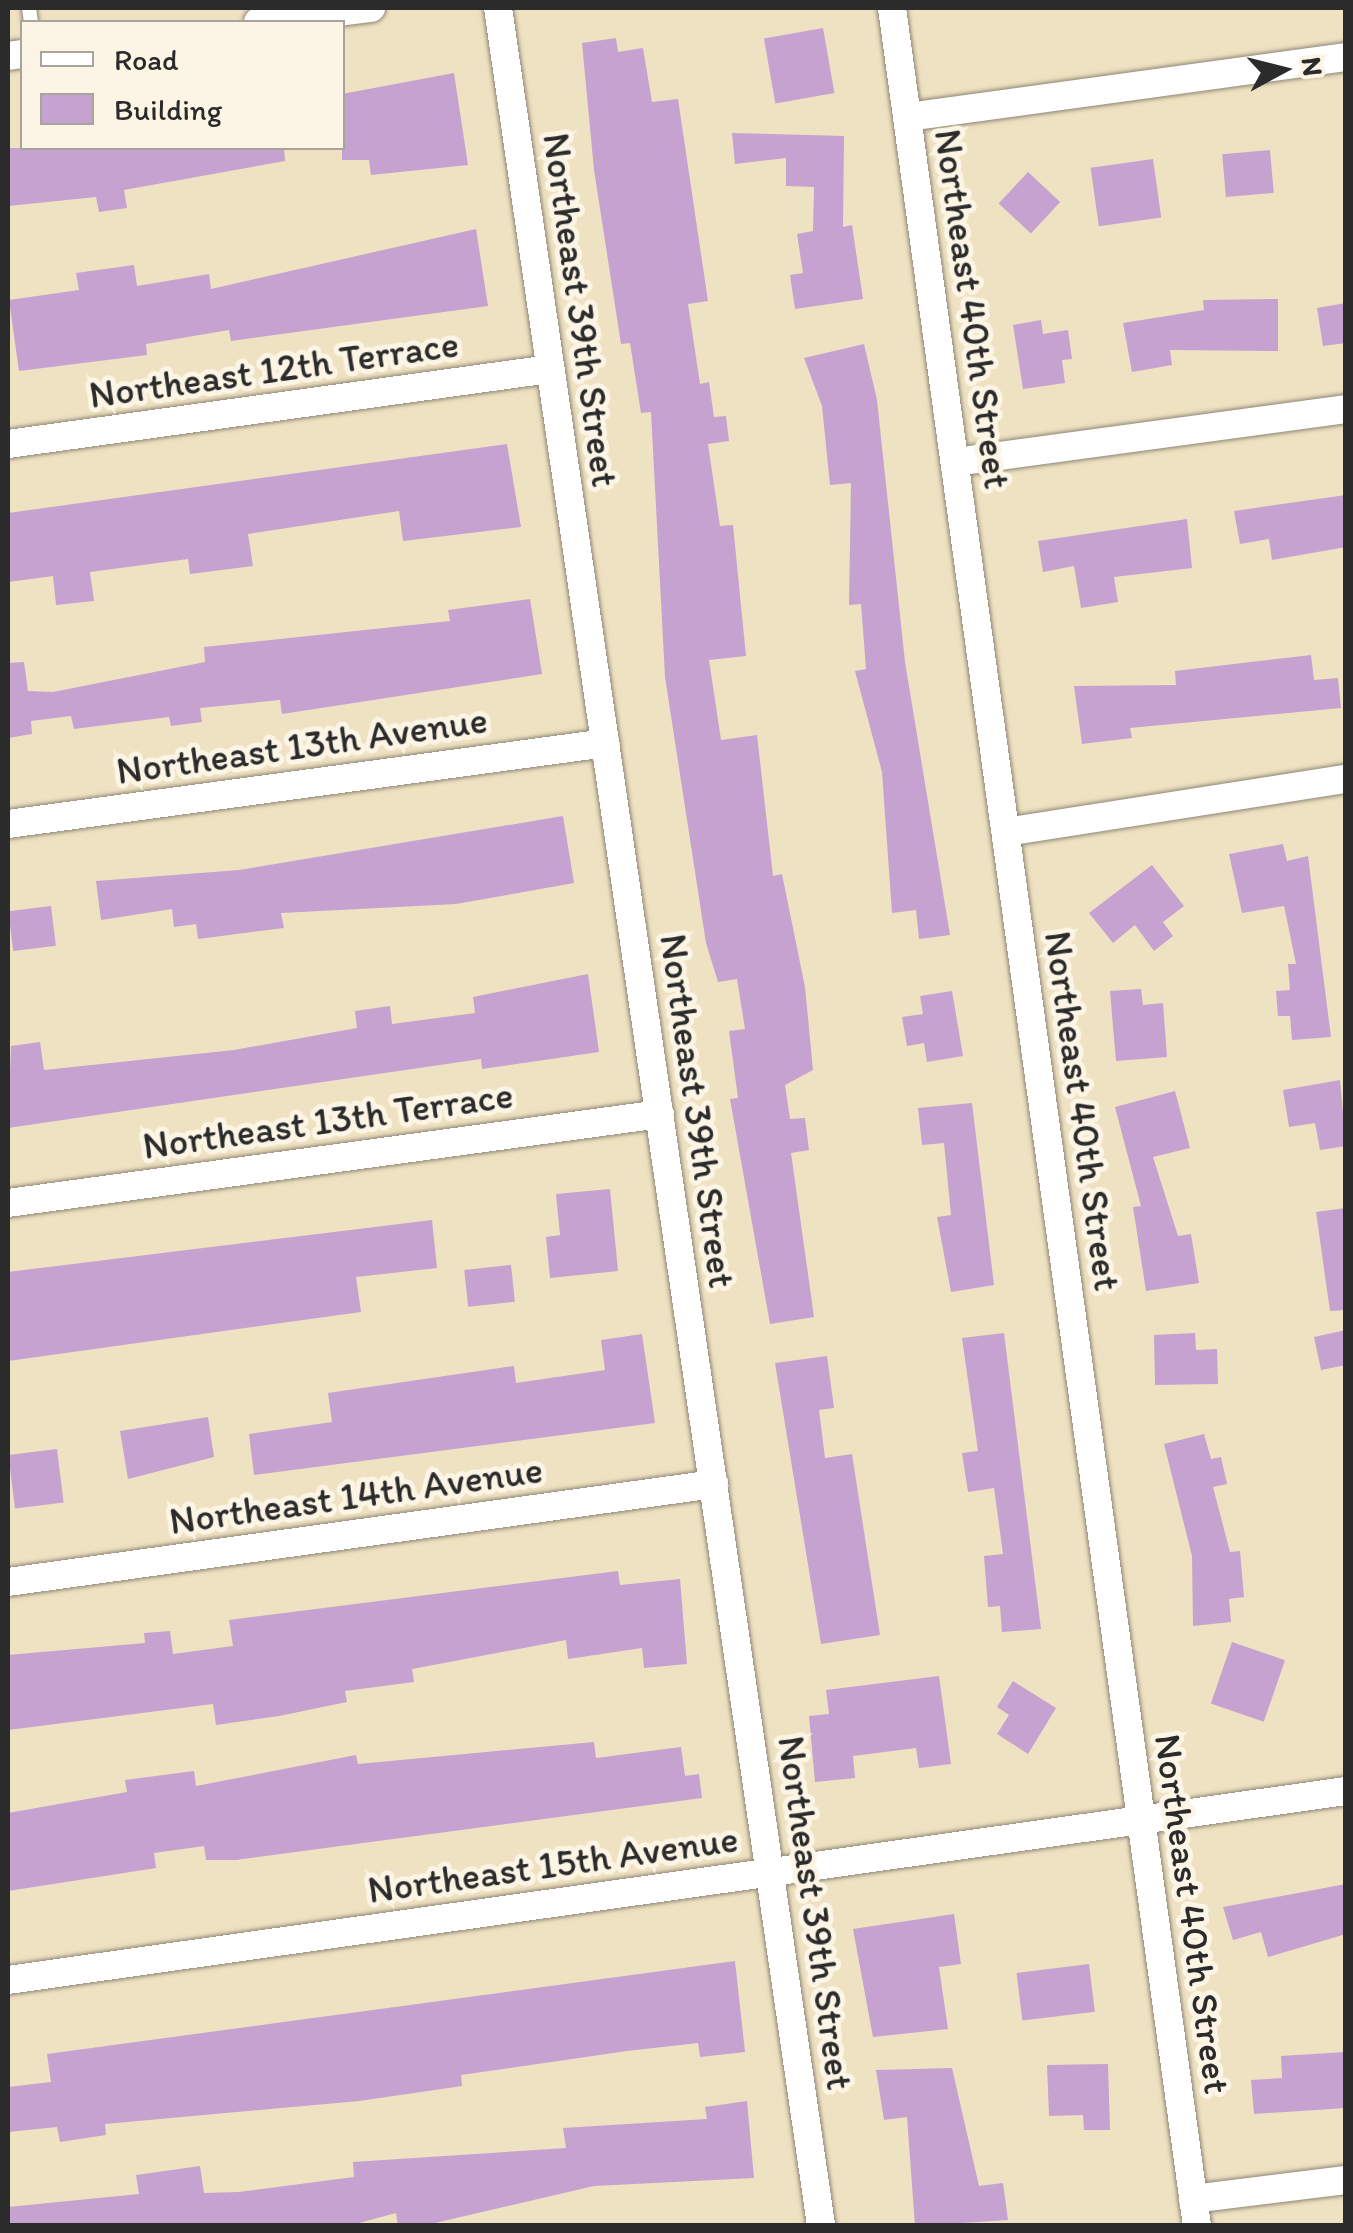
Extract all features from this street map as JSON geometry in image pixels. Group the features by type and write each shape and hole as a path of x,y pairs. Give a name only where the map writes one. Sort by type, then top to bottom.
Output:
{"street":[{"path":"274,20 371,8"},
{"name":"Northeast 39th Street","path":"498,8 822,2226"},
{"name":"Northeast 40th Street","path":"892,8 1195,2212"},
{"path":"908,117 1346,58"},
{"name":"Northeast 12th Terrace","path":"8,444 550,369"},
{"path":"955,462 1346,409"},
{"name":"Northeast 13th Avenue","path":"8,824 606,743"},
{"path":"1006,832 1346,779"},
{"name":"Northeast 13th Terrace","path":"8,1203 660,1114"},
{"name":"Northeast 14th Avenue","path":"8,1582 714,1484"},
{"name":"Northeast 15th Avenue","path":"8,1980 1346,1791"},
{"path":"1195,2212 1346,2180"}],"building":[{"path":"823,28 834,93 775,103 764,38"},
{"path":"616,38 618,52 643,48 652,102 678,99 708,301 688,304 700,384 709,382 714,417 726,416 729,441 708,444 720,526 733,525 746,656 709,660 721,740 757,735 773,876 782,874 805,987 813,1070 785,1085 790,1119 805,1118 809,1150 791,1153 814,1317 770,1324 730,1099 738,1098 729,1031 745,1029 737,979 718,982 706,943 665,677 651,412 641,413 630,343 621,344 594,170 582,43"},
{"path":"454,73 468,165 371,175 369,160 342,160 345,93"},
{"path":"732,133 844,136 843,227 852,225 863,299 795,309 790,275 803,273 797,234 813,231 814,187 786,186 786,158 735,164"},
{"path":"8,148 284,150 285,161 124,190 127,208 99,212 96,197 8,206"},
{"path":"1270,150 1274,193 1226,197 1222,154"},
{"path":"1153,159 1161,217 1099,226 1091,168"},
{"path":"1028,172 1060,202 1031,233 999,203"},
{"path":"476,229 488,306 231,341 229,330 146,344 147,355 19,371 9,300 79,290 76,273 134,265 137,286 209,274 211,289"},
{"path":"1278,299 1278,351 1170,350 1172,365 1132,372 1123,323 1204,310 1203,300"},
{"path":"1346,303 1346,343 1323,346 1317,308"},
{"path":"1041,320 1043,334 1068,330 1072,359 1062,360 1065,383 1023,389 1013,325"},
{"path":"864,344 877,400 905,662 950,935 919,939 916,910 892,913 882,772 855,671 866,669 861,604 849,605 851,483 830,485 822,406 804,358"},
{"path":"507,444 521,527 403,541 399,511 248,534 253,566 190,574 188,559 90,572 94,601 56,605 53,576 8,582 8,513"},
{"path":"1346,495 1346,547 1272,560 1269,539 1240,544 1234,511"},
{"path":"1187,519 1192,568 1114,577 1118,602 1081,608 1074,566 1043,572 1038,541"},
{"path":"530,599 542,674 282,714 280,700 200,708 202,722 171,726 169,717 74,729 71,716 31,721 32,734 8,738 8,663 24,662 28,691 53,692 205,662 204,647 450,621 448,610"},
{"path":"1311,655 1314,680 1338,678 1341,708 1130,728 1132,738 1082,744 1074,686 1176,685 1175,671"},
{"path":"563,816 574,883 456,904 281,913 284,928 198,939 196,924 174,927 172,909 101,920 96,881 239,870"},
{"path":"1283,844 1287,861 1308,856 1331,1037 1292,1040 1290,1016 1278,1016 1276,991 1290,990 1288,964 1296,964 1284,906 1242,913 1229,854"},
{"path":"1152,865 1184,906 1163,922 1173,936 1154,951 1135,925 1113,943 1089,913"},
{"path":"51,906 56,946 13,951 8,911"},
{"path":"588,974 599,1052 482,1069 481,1059 8,1128 11,1046 40,1042 44,1070 234,1050 357,1028 355,1011 390,1006 392,1024 475,1013 473,997"},
{"path":"1141,989 1143,1005 1163,1003 1167,1057 1116,1061 1110,991"},
{"path":"952,991 963,1056 927,1062 924,1043 907,1046 902,1017 923,1014 920,996"},
{"path":"1340,1080 1346,1146 1320,1150 1315,1123 1289,1127 1283,1090"},
{"path":"1175,1091 1190,1148 1153,1157 1178,1236 1191,1234 1199,1283 1146,1291 1133,1207 1141,1206 1115,1107"},
{"path":"972,1103 994,1285 951,1292 937,1217 951,1215 944,1143 922,1145 918,1108"},
{"path":"610,1189 618,1271 550,1278 546,1237 560,1235 556,1194"},
{"path":"1346,1208 1346,1310 1330,1311 1316,1212"},
{"path":"432,1220 437,1268 356,1277 361,1312 8,1361 8,1272"},
{"path":"511,1265 515,1302 468,1307 464,1270"},
{"path":"1346,1330 1346,1365 1321,1370 1314,1337"},
{"path":"1004,1333 1041,1629 1002,1632 1000,1606 988,1607 984,1556 1003,1554 994,1488 968,1492 962,1453 978,1451 962,1338"},
{"path":"1195,1333 1196,1350 1217,1349 1218,1384 1155,1385 1154,1335"},
{"path":"642,1334 655,1423 254,1475 249,1434 332,1422 328,1393 514,1366 516,1383 605,1370 601,1340"},
{"path":"827,1356 834,1408 819,1410 825,1458 852,1454 880,1635 821,1644 775,1363"},
{"path":"208,1417 214,1457 128,1479 120,1431"},
{"path":"1204,1434 1211,1459 1221,1457 1227,1484 1213,1487 1230,1552 1240,1551 1244,1597 1229,1599 1231,1622 1193,1626 1192,1556 1164,1444"},
{"path":"57,1449 64,1503 15,1509 8,1455"},
{"path":"618,1571 620,1585 680,1579 687,1664 644,1668 642,1648 568,1659 566,1640 412,1669 414,1682 345,1691 347,1702 279,1716 216,1725 213,1704 8,1730 8,1655 145,1643 144,1633 170,1631 173,1654 233,1646 229,1620"},
{"path":"1232,1642 1285,1660 1264,1722 1211,1703"},
{"path":"939,1676 951,1764 919,1768 916,1748 853,1756 855,1778 815,1782 809,1716 829,1714 826,1690"},
{"path":"1013,1681 1056,1708 1028,1754 997,1734 1009,1715 997,1707"},
{"path":"594,1742 596,1758 681,1747 685,1776 699,1774 702,1798 236,1860 206,1860 204,1846 154,1853 156,1868 8,1891 8,1813 127,1792 125,1780 194,1771 196,1786 356,1755 358,1764"},
{"path":"1346,1884 1346,1934 1268,1957 1261,1932 1233,1940 1223,1907"},
{"path":"954,1914 961,1964 939,1967 948,2029 873,2037 853,1929"},
{"path":"735,1961 745,2052 700,2057 698,2043 627,2051 461,2075 462,2086 359,2101 105,2124 106,2135 60,2142 57,2127 8,2132 8,2087 51,2082 47,2054"},
{"path":"1089,1964 1095,2012 1022,2021 1017,1973"},
{"path":"1346,2052 1346,2108 1254,2114 1251,2080 1282,2078 1281,2056"},
{"path":"1108,2064 1110,2130 1084,2130 1083,2115 1049,2116 1047,2065"},
{"path":"952,2068 979,2186 1003,2183 1008,2220 915,2226 907,2117 884,2120 876,2070"},
{"path":"747,2101 754,2178 594,2186 422,2226 398,2226 396,2213 348,2226 8,2226 8,2207 139,2194 136,2175 200,2166 204,2193 239,2192 354,2177 353,2162 566,2148 563,2128 707,2119 705,2107"}]}
